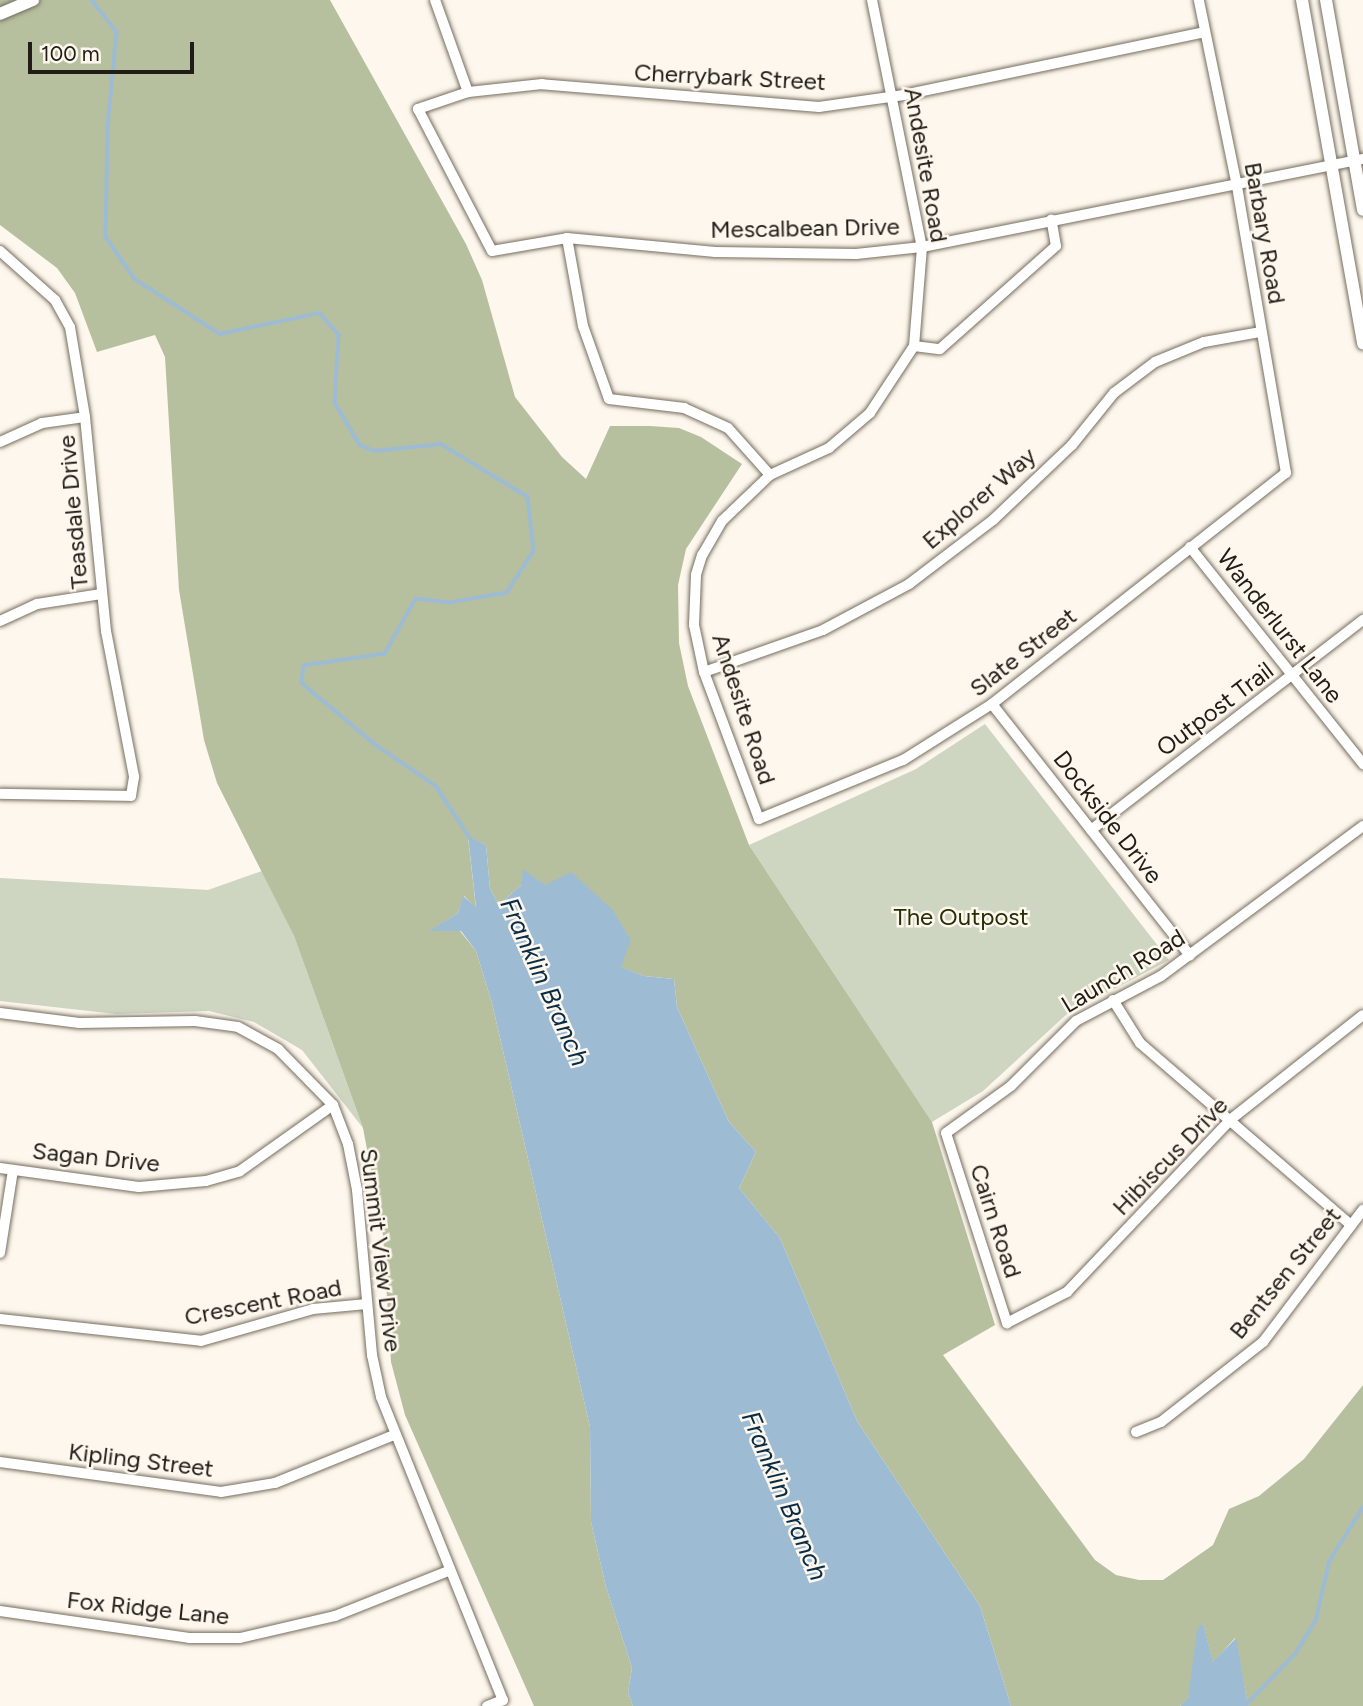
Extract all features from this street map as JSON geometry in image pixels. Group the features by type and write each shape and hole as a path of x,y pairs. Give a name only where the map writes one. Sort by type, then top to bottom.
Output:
{"street":[{"path":"0,14 33,0"},
{"path":"435,0 468,92"},
{"name":"Andesite Road","path":"759,819 704,672 694,596 702,555 722,521 770,475 829,448 870,413 914,346 922,247 872,0"},
{"name":"Barbary Road","path":"1199,0 1236,181 1286,473"},
{"path":"1302,0 1363,344"},
{"path":"1326,0 1358,160 1363,210"},
{"name":"Cherrybark Street","path":"492,251 418,109 468,92 542,84 819,107 892,97 1205,32"},
{"name":"Mescalbean Drive","path":"492,251 567,238 715,252 856,254 922,247 1236,181 1358,160"},
{"path":"914,346 940,349 1056,246 1052,219"},
{"path":"567,238 583,326 608,399 684,408 728,428 770,475"},
{"name":"Teasdale Drive","path":"0,251 55,300 70,327 85,417 101,594 133,761 131,796 0,794"},
{"name":"Explorer Way","path":"704,672 823,630 909,584 993,520 1072,445 1114,393 1155,362 1204,342 1261,332"},
{"path":"0,442 42,423 85,417"},
{"name":"Slate Street","path":"759,819 903,760 992,705 1286,473"},
{"name":"Wanderlurst Lane","path":"1190,547 1363,764"},
{"path":"0,621 37,604 101,594"},
{"name":"Outpost Trail","path":"1091,830 1363,620"},
{"name":"Dockside Drive","path":"992,705 1190,956"},
{"name":"Launch Road","path":"946,1133 1011,1086 1076,1021 1190,956 1363,826"},
{"path":"1113,1000 1140,1043 1351,1225"},
{"name":"Summit View Drive","path":"0,1013 79,1024 195,1021 238,1027 278,1049 333,1105 348,1144 357,1190 372,1355 394,1435 503,1700 487,1706"},
{"name":"Hibiscus Drive","path":"1007,1323 1068,1292 1230,1120 1363,1015"},
{"name":"Sagan Drive","path":"0,1168 139,1187 206,1181 240,1171 333,1105"},
{"name":"Cairn Road","path":"946,1133 1007,1323"},
{"path":"0,1253 13,1170"},
{"name":"Bentsen Street","path":"1136,1432 1161,1422 1263,1342 1363,1210"},
{"name":"Crescent Road","path":"0,1319 201,1340 313,1310 367,1304"},
{"name":"Kipling Street","path":"0,1462 221,1492 275,1483 394,1435"},
{"name":"Fox Ridge Lane","path":"0,1611 189,1638 240,1638 335,1616 448,1571"}],"green space":[{"path":"0,0 330,0 466,244 482,280 515,397 562,457 586,479 610,426 650,426 679,428 701,437 742,464 686,549 678,585 679,643 688,686 749,845 932,1122 995,1325 943,1355 1095,1560 1116,1575 1139,1580 1163,1580 1213,1545 1229,1509 1259,1496 1304,1459 1363,1385 1363,1706 1248,1706 1235,1638 1213,1663 1203,1624 1188,1700 1180,1706 1011,1706 980,1606 857,1421 780,1238 739,1188 756,1152 729,1122 677,1007 674,979 644,976 620,967 544,885 521,885 499,905 490,889 486,845 468,837 476,908 464,896 458,913 430,931 460,931 476,951 492,1003 590,1427 591,1522 606,1587 632,1668 628,1692 633,1706 534,1706 405,1415 391,1362 383,1235 363,1128 294,936 217,783 204,740 179,590 165,357 155,335 97,352 75,293 57,268 0,225"},
{"name":"The Outpost","path":"985,724 1169,960 1067,1014 983,1091 932,1122 749,845 916,769"},
{"path":"262,871 294,936 363,1128 302,1050 254,1022 209,1011 116,1014 0,1001 0,878 208,890"}],"water":[{"path":"468,836 486,845 490,889 499,905 521,885 523,869 545,885 571,872 612,909 631,940 621,967 644,976 674,979 677,1007 729,1122 756,1152 739,1188 780,1238 857,1421 980,1606 1011,1706 633,1706 628,1692 632,1668 606,1587 591,1522 590,1427 492,1003 476,951 461,931 429,931 458,913 463,896 476,907"},
{"path":"1203,1623 1213,1662 1236,1638 1248,1706 1180,1706 1188,1699 1197,1630"}],"waterway":[{"name":"Franklin Branch","path":"92,0 117,32 108,128 106,237 135,279 220,334 320,313 339,335 335,403 360,445 375,451 441,444 528,497 534,551 507,593 449,603 416,599 385,654 304,666 302,683 376,745 436,786 470,838"},
{"path":"1245,1706 1295,1654 1316,1620 1329,1562 1363,1507"}]}
